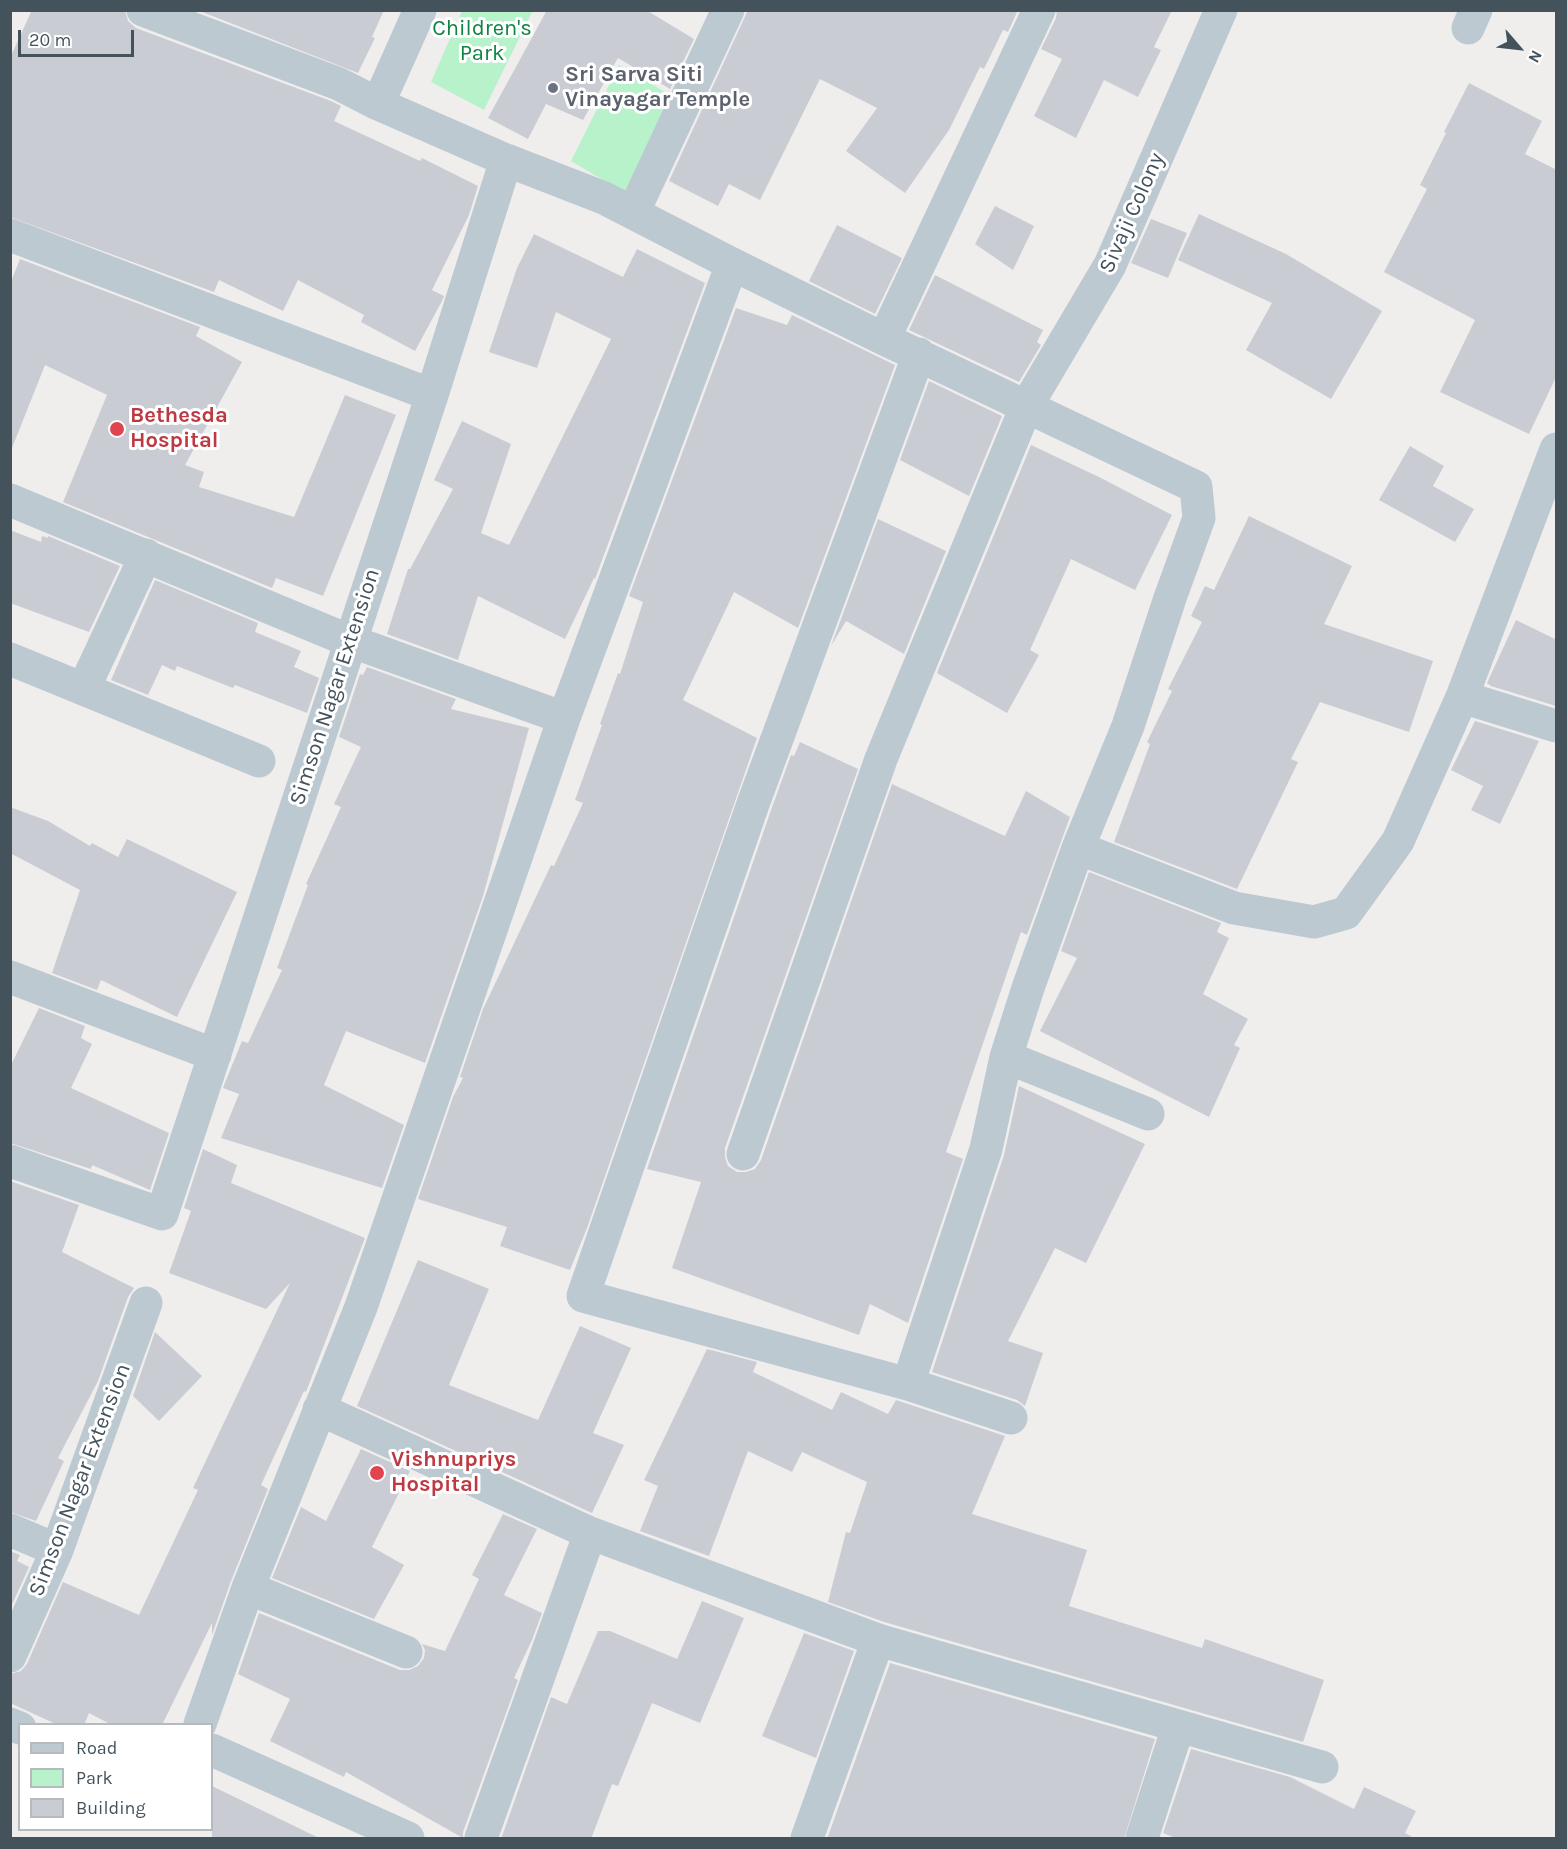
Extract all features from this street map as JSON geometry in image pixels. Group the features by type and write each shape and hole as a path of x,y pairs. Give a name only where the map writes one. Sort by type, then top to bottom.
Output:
{"street":[{"path":"378,104 420,10"},
{"path":"633,213 728,10"},
{"path":"884,339 1039,10"},
{"name":"Sivaji Colony","path":"743,1154 881,759 1026,407 1110,265 1221,10"},
{"path":"151,12 339,84 378,104 506,160 604,198 884,339 1196,486 1199,518 1128,726 1078,848 1006,1057 986,1149 908,1384"},
{"name":"Simson Nagar Extension","path":"10,1161 162,1214 432,395 506,160"},
{"path":"10,235 432,395"},
{"path":"201,1723 248,1587 361,1307 564,718 732,264"},
{"path":"919,354 753,804 584,1296 908,1384 1011,1418"},
{"path":"1078,848 1234,908 1314,922 1347,913 1398,841 1462,697 1557,449"},
{"path":"10,500 350,641 564,718"},
{"path":"84,688 146,555"},
{"path":"10,659 259,762"},
{"path":"1462,697 1557,726"},
{"path":"10,977 215,1055"},
{"path":"1006,1057 1148,1114"},
{"name":"Simson Nagar Extension","path":"10,1656 57,1550 146,1304"},
{"path":"319,1409 590,1533 878,1640 1322,1767"},
{"path":"10,1530 57,1550"},
{"path":"481,1839 590,1533"},
{"path":"248,1587 406,1652"},
{"path":"807,1839 878,1640"},
{"path":"1142,1839 1179,1727"},
{"path":"213,1750 408,1839"}],"green space":[{"name":"Children's Park","path":"462,11 532,12 484,110 431,82"},
{"path":"619,65 677,99 630,196 571,161"}],"building":[{"path":"32,10 125,10 128,21 136,28 331,101 341,106 334,121 420,161 422,158 478,186 469,215 432,290 444,296 415,351 361,322 364,315 298,280 283,311 219,280 214,292 10,217 10,58"},
{"path":"197,10 384,10 372,37 375,38 358,73"},
{"path":"547,10 646,10 694,39 670,89 618,58 583,120 546,104 528,139 488,118"},
{"path":"748,10 1018,10 1008,32 1003,30 984,69 980,67 949,130 905,193 846,151 877,108 820,79 760,200 729,184 718,206 669,181"},
{"path":"1057,10 1172,10 1154,47 1161,50 1138,97 1104,80 1076,138 1034,116 1062,59 1041,49 1056,18"},
{"path":"1469,83 1542,121 1525,154 1557,170 1557,375 1529,434 1440,392 1475,320 1384,272 1427,189 1420,185"},
{"path":"995,206 1034,226 1013,270 975,244"},
{"path":"1199,214 1286,254 1382,311 1331,399 1246,350 1272,303 1178,260"},
{"path":"1151,219 1187,233 1168,278 1131,263"},
{"path":"837,225 902,258 875,314 809,281"},
{"path":"534,234 623,277 637,249 705,283 595,579 565,639 478,596 458,660 387,634 408,569 453,489 434,480 462,421 511,444 481,533 509,545 611,339 556,312 537,368 489,352 517,268"},
{"path":"20,259 200,327 196,336 242,362 185,465 204,472 199,487 294,517 345,395 396,415 323,596 276,578 272,588 63,502 107,395 45,365 12,448 10,448 10,284"},
{"path":"935,275 1043,330 1037,342 1041,345 1019,382 909,330"},
{"path":"736,308 787,325 792,315 895,365 798,628 734,592 683,700 757,738 587,1228 570,1270 500,1246 507,1227 418,1199 453,1097 463,1078 460,1077 483,1009 583,803 575,800 643,602 629,596"},
{"path":"929,381 1002,416 969,496 900,460"},
{"path":"1031,445 1172,515 1135,590 1071,559 1030,650 1039,655 1007,713 937,673"},
{"path":"1410,446 1444,466 1433,486 1474,509 1455,542 1379,500"},
{"path":"1249,516 1352,566 1324,624 1433,661 1409,732 1320,702 1291,759 1298,762 1237,889 1114,842 1150,744 1147,742 1172,691 1168,689 1202,622 1191,616 1205,586 1214,590"},
{"path":"878,519 946,551 904,654 846,621 831,646"},
{"path":"10,530 41,542 42,536 48,538 48,536 120,566 89,632 10,603"},
{"path":"155,580 258,623 255,632 301,651 294,667 319,678 307,713 235,685 233,688 177,666 175,671 162,665 148,695 111,680"},
{"path":"1516,620 1557,640 1556,706 1487,683"},
{"path":"367,667 456,699 451,709 529,728 483,896 425,1063 346,1031 324,1085 404,1125 382,1188 221,1138 239,1094 223,1088 224,1085 242,1041 248,1043 282,970 277,968 308,885 306,884 341,807 334,804 361,747 339,737 360,674 363,675"},
{"path":"1475,721 1539,741 1500,824 1471,810 1483,786 1451,770"},
{"path":"800,742 858,769 725,1148 728,1166 737,1172 755,1169 761,1160 892,784 1005,836 1026,791 1070,817 1027,935 1021,932 946,1152 963,1159 908,1323 870,1304 859,1335 672,1268 701,1182 647,1169 771,810 791,755 794,756"},
{"path":"10,807 48,821 90,846 92,843 118,857 127,839 237,892 177,1017 101,980 97,990 52,973 80,890 10,853"},
{"path":"1089,872 1221,923 1217,932 1229,938 1203,994 1248,1019 1234,1045 1240,1048 1209,1117 1040,1031 1077,958 1061,951"},
{"path":"39,1008 85,1026 81,1038 92,1044 71,1088 169,1133 150,1190 92,1165 91,1169 10,1143 10,1067"},
{"path":"1019,1086 1145,1144 1086,1263 1055,1248 1008,1341 1043,1353 1025,1406 1017,1400 932,1372 1004,1155"},
{"path":"203,1149 237,1165 231,1183 365,1238 306,1392 304,1391 261,1485 268,1489 212,1635 212,1623 163,1723 108,1723 89,1713 85,1723 54,1723 10,1703 10,1674 21,1671 27,1664 63,1582 139,1615 198,1490 193,1488 290,1283 266,1309 169,1273 191,1211 184,1208"},
{"path":"10,1181 79,1205 62,1252 134,1288 128,1297 98,1381 58,1458 64,1461 36,1521 10,1512"},
{"path":"418,1260 489,1289 449,1385 538,1420 580,1326 631,1348 593,1433 624,1445 592,1513 357,1406"},
{"path":"155,1332 202,1376 159,1421 133,1396"},
{"path":"707,1349 757,1362 753,1372 832,1410 841,1392 888,1414 896,1400 1005,1436 972,1514 1087,1550 1069,1606 1202,1648 1205,1639 1324,1680 1303,1742 884,1622 828,1602 846,1532 850,1533 867,1482 802,1452 792,1472 748,1451 709,1556 640,1531 658,1486 644,1480"},
{"path":"361,1449 410,1471 372,1547 404,1565 374,1619 272,1578 301,1507 326,1521"},
{"path":"503,1514 537,1529 504,1595 542,1613 514,1678 518,1680 463,1832 463,1838 346,1772 344,1777 270,1741 290,1699 238,1674 259,1613 400,1670 409,1670 418,1666 424,1658 425,1650 422,1644 445,1651 479,1579 472,1575"},
{"path":"10,1551 20,1555 17,1561 29,1567 10,1609"},
{"path":"702,1601 744,1618 700,1723 652,1703 618,1786 612,1784 591,1839 501,1839 551,1697 567,1704 598,1631 610,1631 677,1659"},
{"path":"804,1633 854,1651 816,1758 762,1736"},
{"path":"890,1663 1155,1739 1124,1839 827,1839"},
{"path":"1191,1749 1290,1777 1354,1809 1364,1787 1416,1811 1405,1833 1416,1839 1178,1839 1163,1833"},
{"path":"213,1786 321,1839 212,1839"}],"place":[{"name":"Sri Sarva Siti Vinayagar Temple","path":"553,88"},
{"name":"Bethesda Hospital","path":"117,429"},
{"name":"Vishnupriys Hospital","path":"377,1473"}]}
